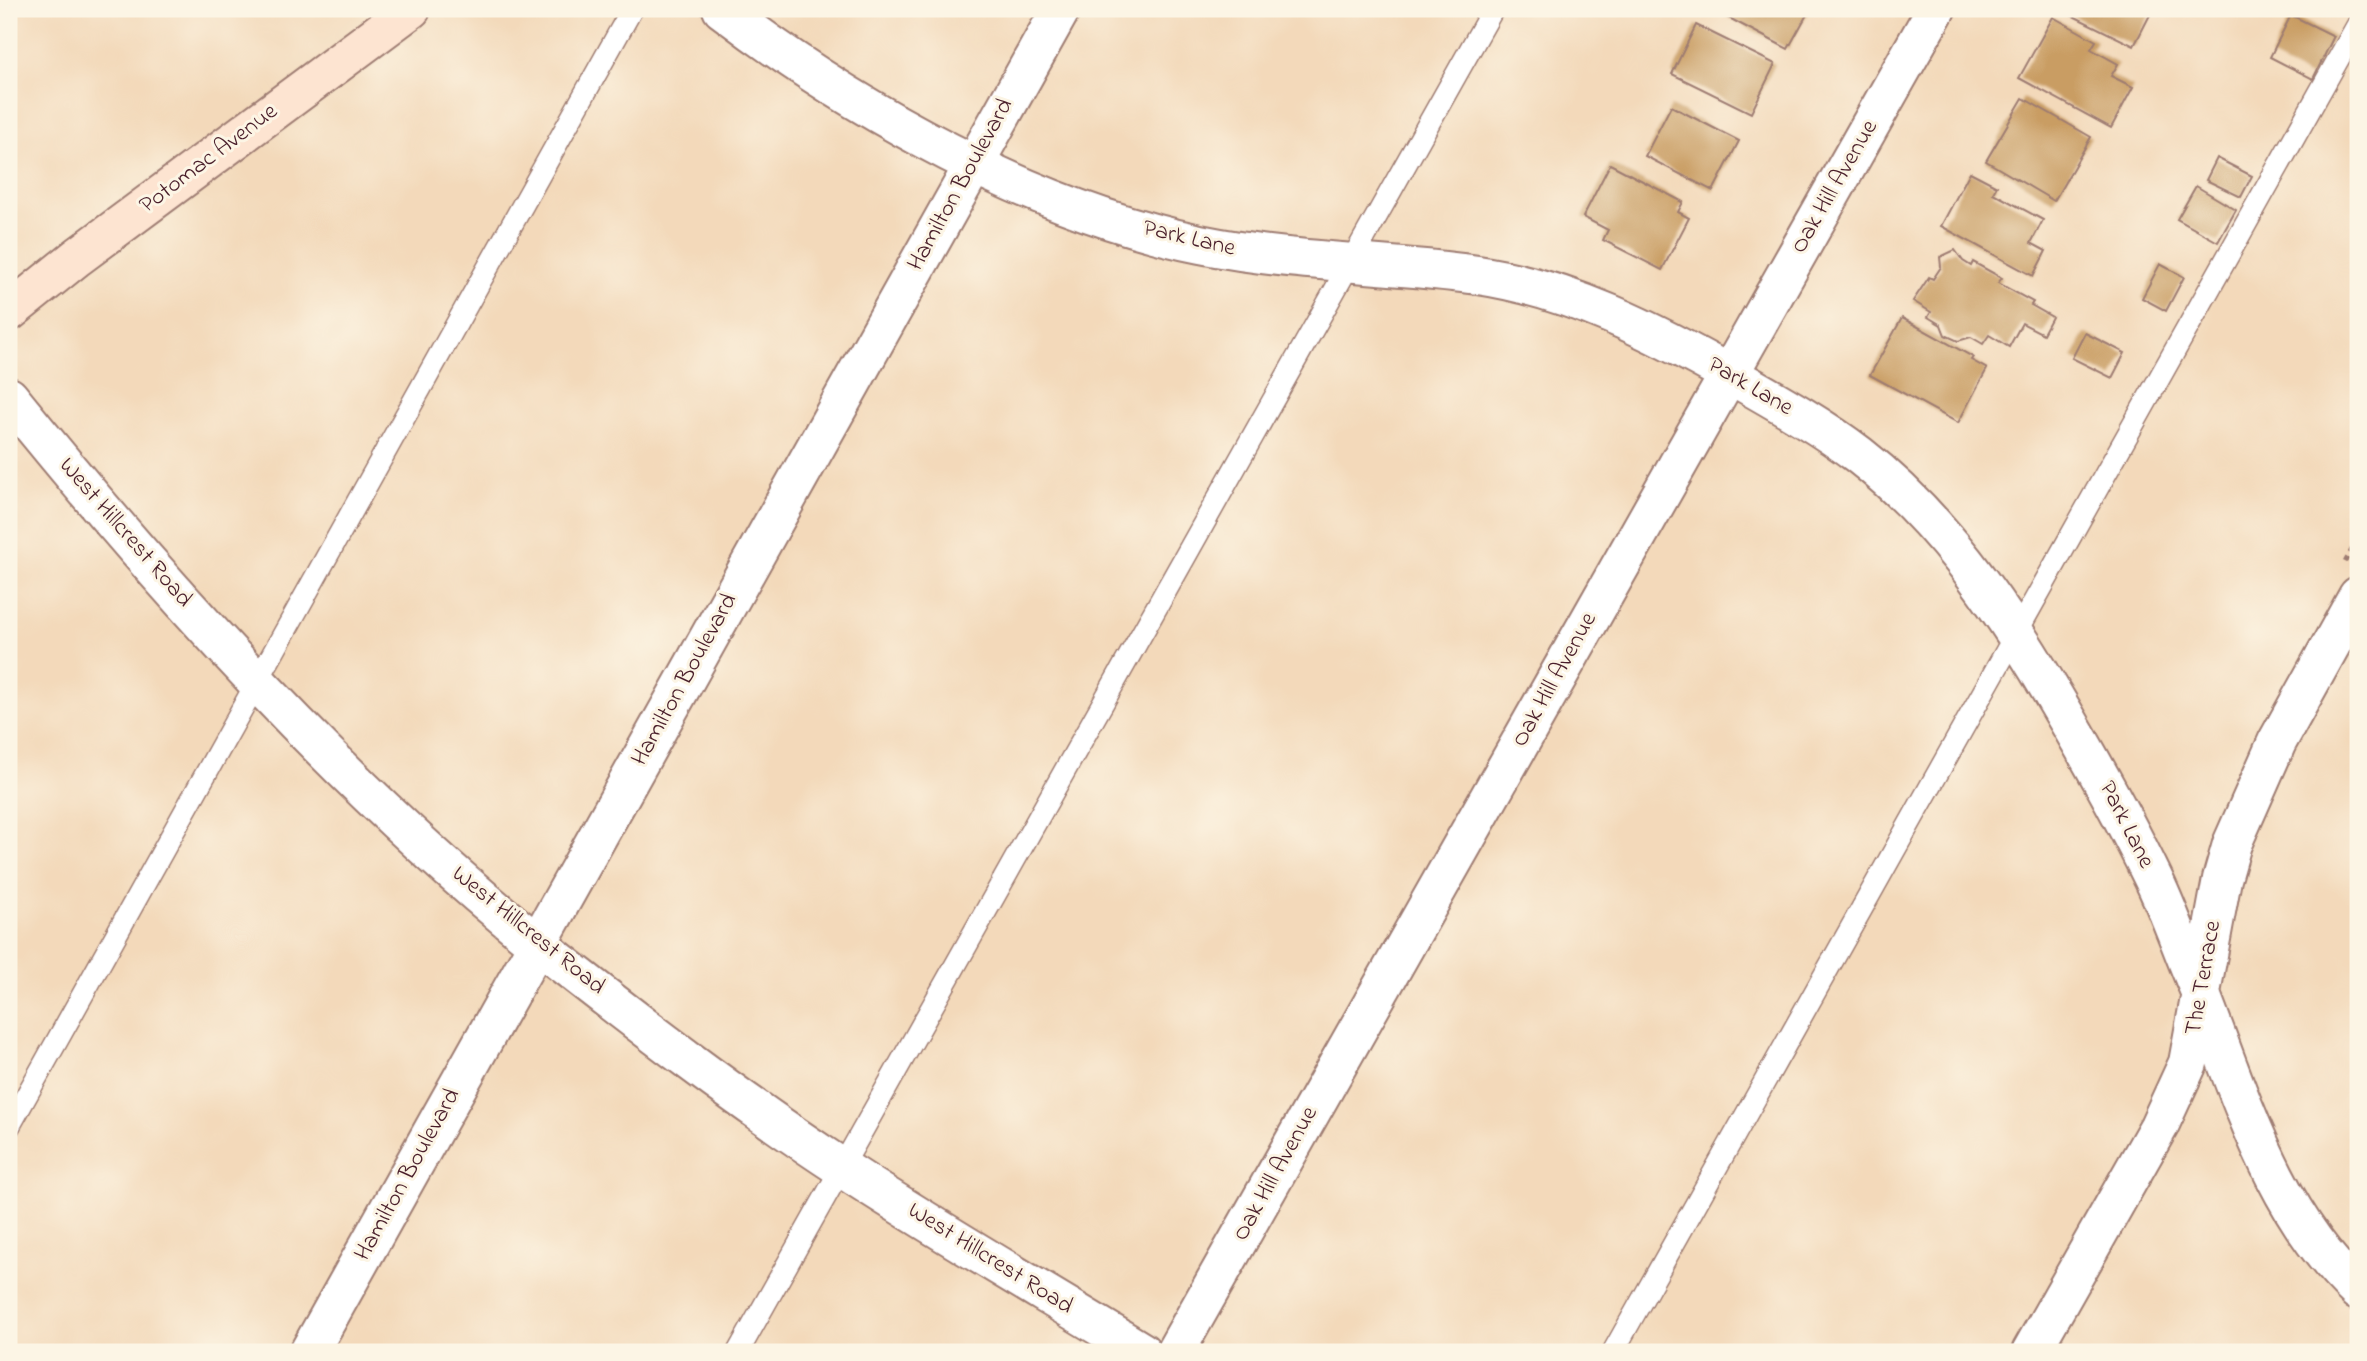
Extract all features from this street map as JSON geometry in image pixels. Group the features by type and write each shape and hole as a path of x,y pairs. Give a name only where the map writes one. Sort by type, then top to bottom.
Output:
{"main road":[{"name":"Potomac Avenue","path":"9,312 76,258 411,9"}],"street":[{"name":"Park Lane","path":"722,9 823,81 972,164 1140,229 1212,246 1348,265 1479,275 1560,296 1636,323 1785,406 1856,453 1892,482 1951,545 2016,633 2101,775 2154,879 2256,1137 2287,1199 2334,1269 2358,1291"},
{"name":"Hamilton Boulevard","path":"309,1352 1061,9"},
{"name":"Oak Hill Avenue","path":"1175,1352 1936,9"},
{"name":"West Hillcrest Road","path":"9,397 87,494 257,681 402,827 538,944 709,1073 841,1167 1142,1352"},
{"name":"The Terrace","path":"2031,1352 2159,1126 2188,1063 2222,879 2232,844 2277,742 2358,596"}],"lane":[{"path":"9,1127 632,9"},
{"path":"738,1352 1493,9"},
{"path":"1614,1352 2358,24"}],"building":[{"path":"1712,9 1810,9 1788,49"},
{"path":"2059,9 2153,9 2134,46"},
{"path":"2291,15 2334,36 2313,79 2270,57"},
{"path":"2053,17 2096,41 2091,49 2118,64 2111,76 2133,87 2111,128 2019,78"},
{"path":"1696,25 1775,64 1751,113 1672,74"},
{"path":"2023,98 2091,137 2054,201 1986,161"},
{"path":"1671,106 1739,141 1713,191 1645,156"},
{"path":"2217,158 2252,176 2241,197 2206,180"},
{"path":"1610,164 1683,202 1678,212 1689,218 1662,270 1603,240 1608,230 1583,217"},
{"path":"1970,172 1997,186 1993,193 2043,220 2031,243 2046,251 2033,276 1941,226"},
{"path":"2196,186 2236,210 2218,242 2177,219"},
{"path":"1955,250 1963,261 1971,266 1973,262 2002,278 1998,283 2033,302 2031,305 2052,317 2043,334 2022,323 2009,347 1989,335 1983,344 1971,337 1958,341 1945,335 1941,325 1928,317 1931,312 1913,301 1929,277 1933,279 1941,267 1940,257"},
{"path":"2160,264 2184,277 2166,311 2142,298"},
{"path":"1902,318 1973,357 1971,360 1987,369 1958,423 1870,375"},
{"path":"2085,333 2125,353 2112,378 2072,358"}]}
